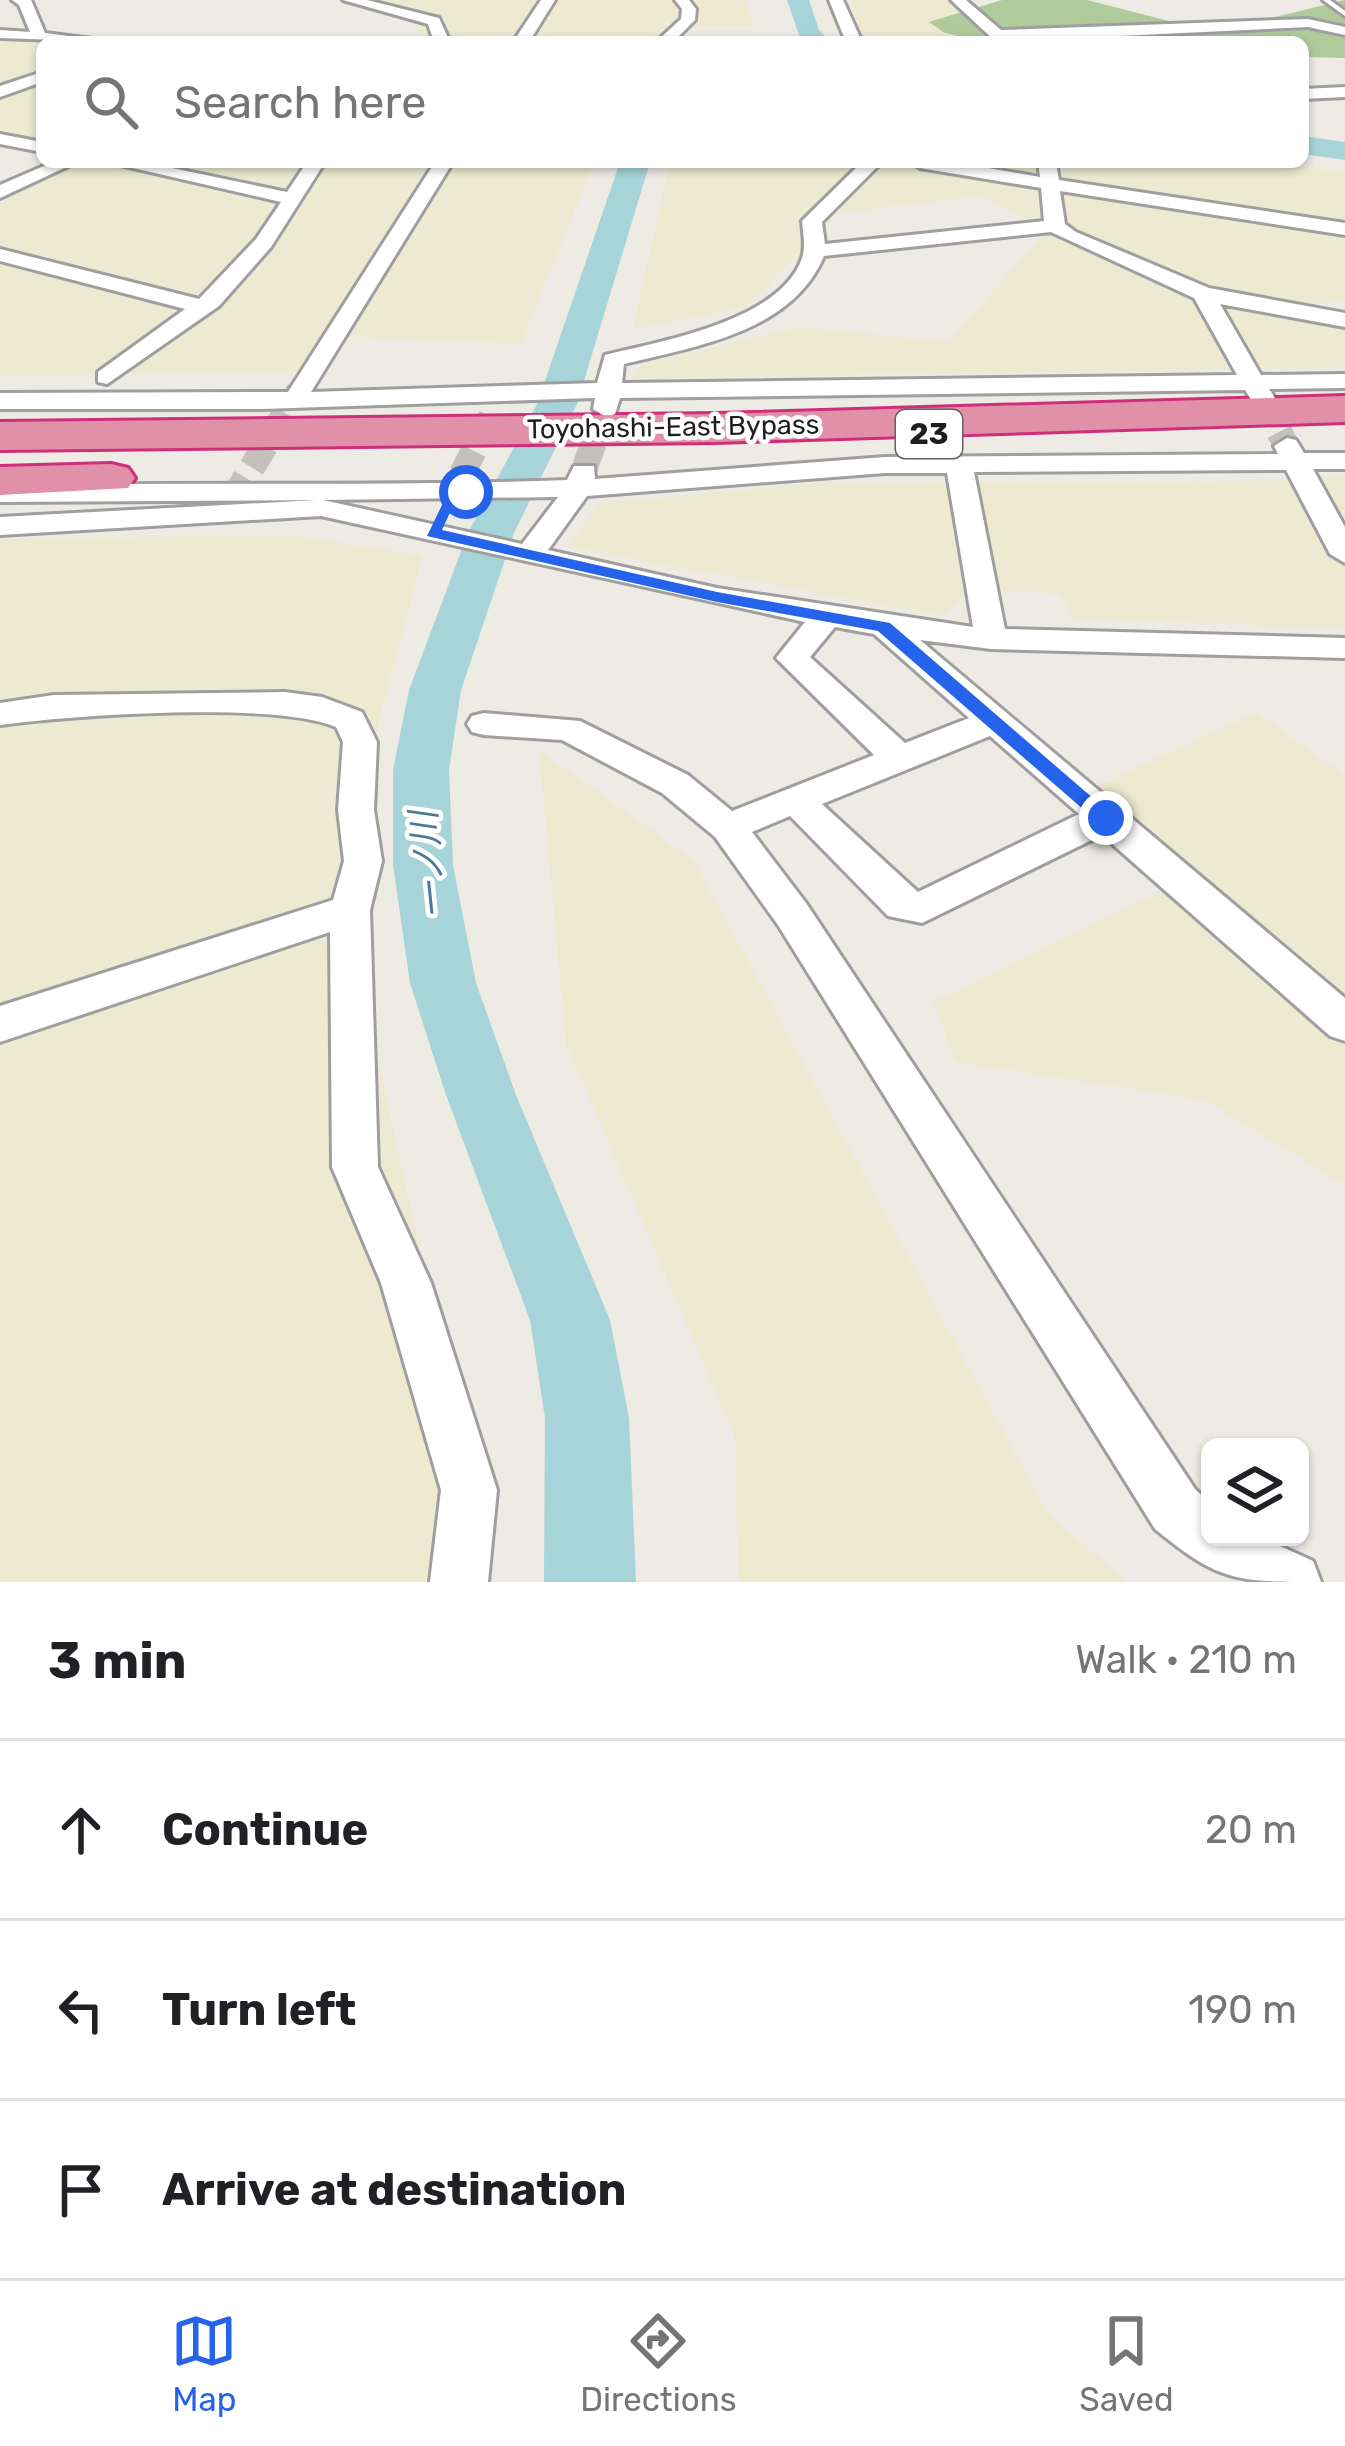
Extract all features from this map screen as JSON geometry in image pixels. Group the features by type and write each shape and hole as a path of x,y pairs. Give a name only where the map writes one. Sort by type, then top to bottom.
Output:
{"highway":[{"name":"Toyohashi-East Bypass","path":"588,438 716,428 1276,419 1345,409"},
{"name":"23","path":"0,412 484,440"},
{"name":"23","path":"0,481 484,440 1276,419"},
{"name":"Toyohashi-East Bypass","path":"0,436 484,440"}],"street":[{"path":"38,34 22,1 40,0"},
{"path":"350,0 434,21 440,36"},
{"path":"525,36 548,0"},
{"path":"671,36 688,20 689,9 682,0"},
{"path":"836,0 851,36"},
{"path":"958,0 999,36"},
{"path":"1240,12 1259,24"},
{"path":"1038,36 1308,22 1345,31"},
{"path":"0,34 56,36"},
{"path":"0,92 36,78"},
{"path":"1309,94 1345,92"},
{"path":"0,140 36,146"},
{"path":"0,192 54,168"},
{"path":"145,168 290,198"},
{"path":"107,377 202,308 264,243 312,168"},
{"path":"302,385 440,168"},
{"path":"530,554 588,438 613,360 732,328 767,310 811,272 817,251 812,221 867,168"},
{"path":"990,168 1049,173 1345,230"},
{"path":"1049,173 1054,226"},
{"path":"817,251 1054,226 1203,294 1345,320"},
{"path":"0,255 202,308"},
{"path":"1203,294 1276,419 1345,554"},
{"path":"0,377 454,384 484,440"},
{"path":"588,438 885,465 959,464 1276,419 1345,381"},
{"path":"0,401 262,401 484,440"},
{"path":"0,494 214,489 484,440 1276,419 1345,461"},
{"path":"439,534 484,440"},
{"path":"959,464 991,639"},
{"path":"1315,501 1345,502"},
{"path":"0,526 227,507 321,508 884,626 991,639 1345,648"},
{"path":"827,616 792,658 900,759"},
{"path":"884,626 1345,1023"},
{"path":"0,714 54,706 285,703 322,708 350,719 360,742 356,810 363,861 350,910 356,1167 406,1283 469,1490 459,1582"},
{"path":"728,827 994,721"},
{"path":"484,724 568,729 675,784 728,827 792,914 1175,1509 1212,1544 1292,1582"},
{"path":"796,800 902,905 922,908 1106,818"},
{"path":"0,1024 350,910"}],"lane":[{"path":"1326,0 1345,14"}],"green space":[{"path":"353,0 744,0 755,25 683,25 672,36 420,36 417,16"},
{"path":"852,0 948,0 987,36 861,36"},
{"path":"1002,0 1087,0 1173,22 1211,23 1263,20 1345,0 1345,58 1309,57 1309,36 958,36 929,22"},
{"path":"0,40 36,43 36,138 0,136"},
{"path":"1309,167 1345,173 1345,301 1302,305 1345,314 1345,368 632,378 642,364 798,327 948,342 1048,229 982,196 838,213 746,307 633,329 669,168"},
{"path":"67,168 592,168 521,344 345,336 319,372 0,376 0,200"},
{"path":"1345,476 1345,628 1074,619 1061,594 969,588 942,616 569,547 599,503 819,483"},
{"path":"293,535 422,556 338,879 470,1477 459,1582 0,1582 0,539"},
{"path":"1256,712 1345,776 1344,1185 1205,1100 956,1062 933,1002 1186,879 1093,788"},
{"path":"539,750 693,860 1048,1514 1127,1582 738,1582 735,1437 566,1043"}],"waterway":[{"path":"798,0 811,36"},
{"path":"1309,146 1345,151"},
{"name":"一ノ川","path":"590,1582 587,1418 570,1320 481,1095 443,983 423,865 421,770 435,690 491,533 557,404 633,168"}],"tunnel":[{"path":"232,500 299,391"},
{"path":"1262,398 1285,443"},
{"path":"462,474 495,409"},
{"path":"585,467 606,409"}],"route":[{"path":"466,492 449,492 451,503 432,532 717,597 884,626 1106,818"}]}
